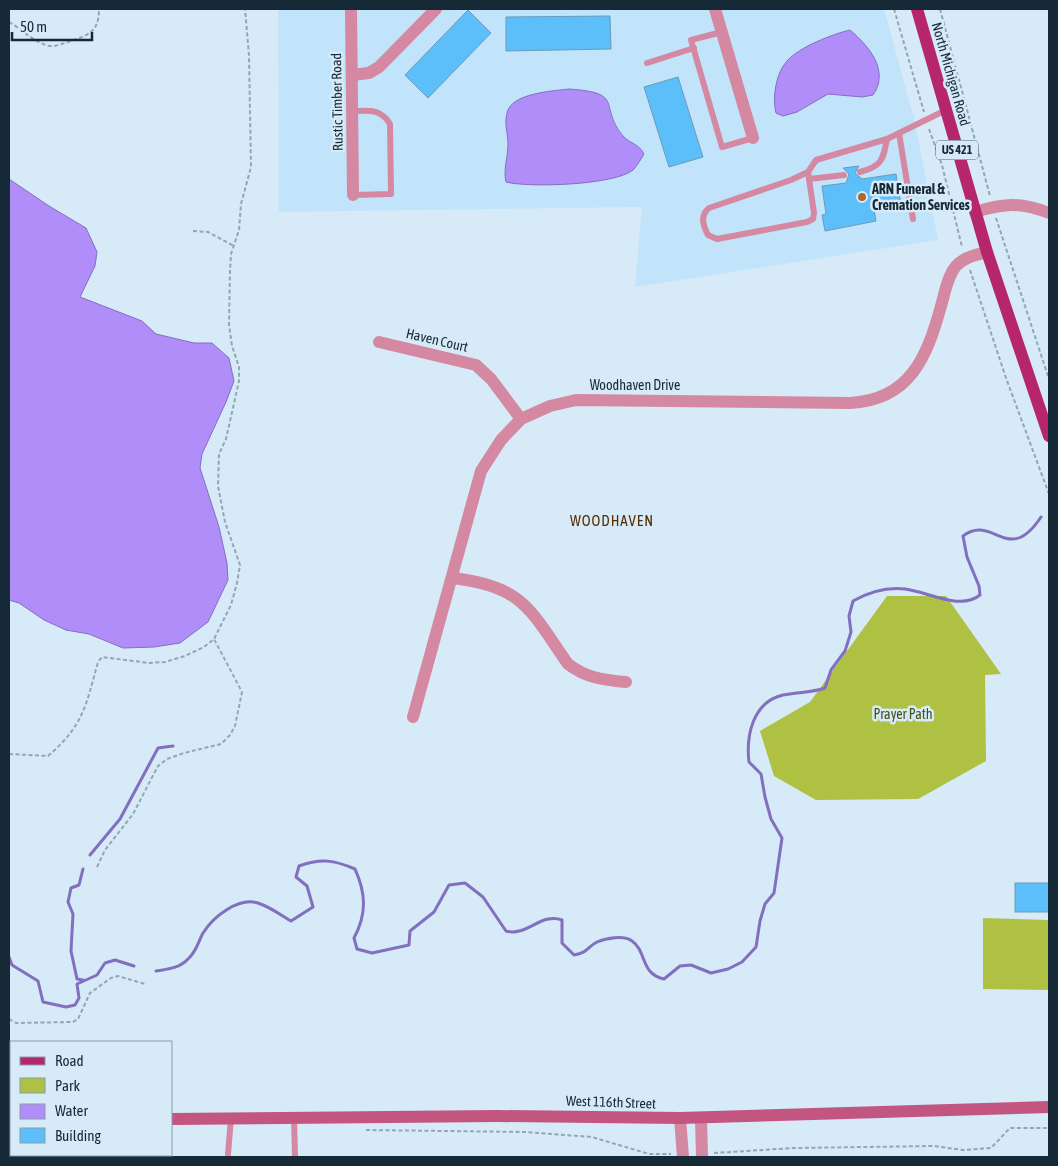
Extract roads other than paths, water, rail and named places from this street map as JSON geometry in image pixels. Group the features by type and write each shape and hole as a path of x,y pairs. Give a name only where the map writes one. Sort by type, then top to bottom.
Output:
{"main road":[{"name":"North Michigan Road","path":"917,9 999,291 1049,436"},
{"name":"West 116th Street","path":"172,1119 545,1116 701,1118 1049,1107"}],"street":[{"name":"Rustic Timber Road","path":"352,9 354,195"},
{"path":"352,74 369,73 379,67 436,9"},
{"path":"715,9 753,138"},
{"path":"975,212 1000,205 1020,204 1049,213"},
{"name":"Woodhaven Drive","path":"414,717 481,471 501,440 521,419 550,406 576,400 593,399 850,404 875,400 901,385 918,366 926,352 954,268 966,259 987,252"},
{"name":"Haven Court","path":"379,342 476,365 492,379 521,419"},
{"path":"452,578 495,587 517,597 530,610 568,664 590,677 626,682"},
{"path":"680,1118 683,1156"},
{"path":"701,1118 702,1155"}],"lane":[{"path":"722,32 691,40 722,148 753,138"},
{"path":"647,63 694,48"},
{"path":"844,175 809,175 709,208 704,211 703,217 708,235 717,239 807,222 813,219 814,213 809,175 816,160 887,139 946,110"},
{"path":"352,111 377,111 386,117 390,124 391,194 354,195"},
{"path":"899,133 913,219"},
{"path":"860,172 873,168 880,163 887,139"},
{"path":"228,1154 231,1118"},
{"path":"294,1118 295,1157"}],"water":[{"path":"850,30 875,59 879,77 878,86 873,95 862,97 828,94 797,112 783,116 776,113 774,100 776,85 780,72 787,61 808,46"},
{"path":"569,89 587,91 605,98 616,126 624,137 640,148 644,154 633,170 609,179 552,185 506,182 508,144 506,121 510,106 524,97 534,94"},
{"path":"9,179 86,228 97,252 95,266 80,297 142,321 156,334 194,343 212,343 229,358 234,381 202,454 200,468 219,527 227,563 228,580 208,622 180,643 154,647 123,648 89,634 66,630 44,620 19,603 9,600"}],"waterway":[{"path":"156,971 174,968 185,962 193,953 207,927 234,906 242,903 258,903 291,921 313,907 307,886 296,877 299,866 321,861 334,862 355,869 359,878 364,904 361,920 354,938 357,949 372,953 409,945 410,931 434,912 449,885 465,883 483,897 506,931 521,931 547,919 562,920 562,943 574,955 582,953 594,944 610,938 629,939 637,945 651,972 664,979 680,966 691,965 711,973 728,969 742,962 756,947 765,904 774,893 782,838 771,819 761,774 749,762 750,732 758,713 764,705 783,695 825,688 831,670 845,651 851,632 849,616 853,601 865,595 892,589 905,589 954,601 972,599 980,595 979,586 967,557 963,536 974,531 983,530 1001,537 1019,538 1029,531 1041,517"},
{"path":"90,855 120,819 158,748 173,746"},
{"path":"83,869 79,885 71,888 68,902 73,914 71,951 77,979 83,980"},
{"path":"9,957 12,965 38,981 43,1002 66,1007 75,1005 79,998 77,984 97,975 105,963 115,960 134,966"}],"place":[{"name":"ARN Funeral & Cremation Services","path":"862,197"}],"district":[{"name":"WOODHAVEN","path":"612,521"}],"park label":[{"name":"Prayer Path","path":"903,714"}]}
